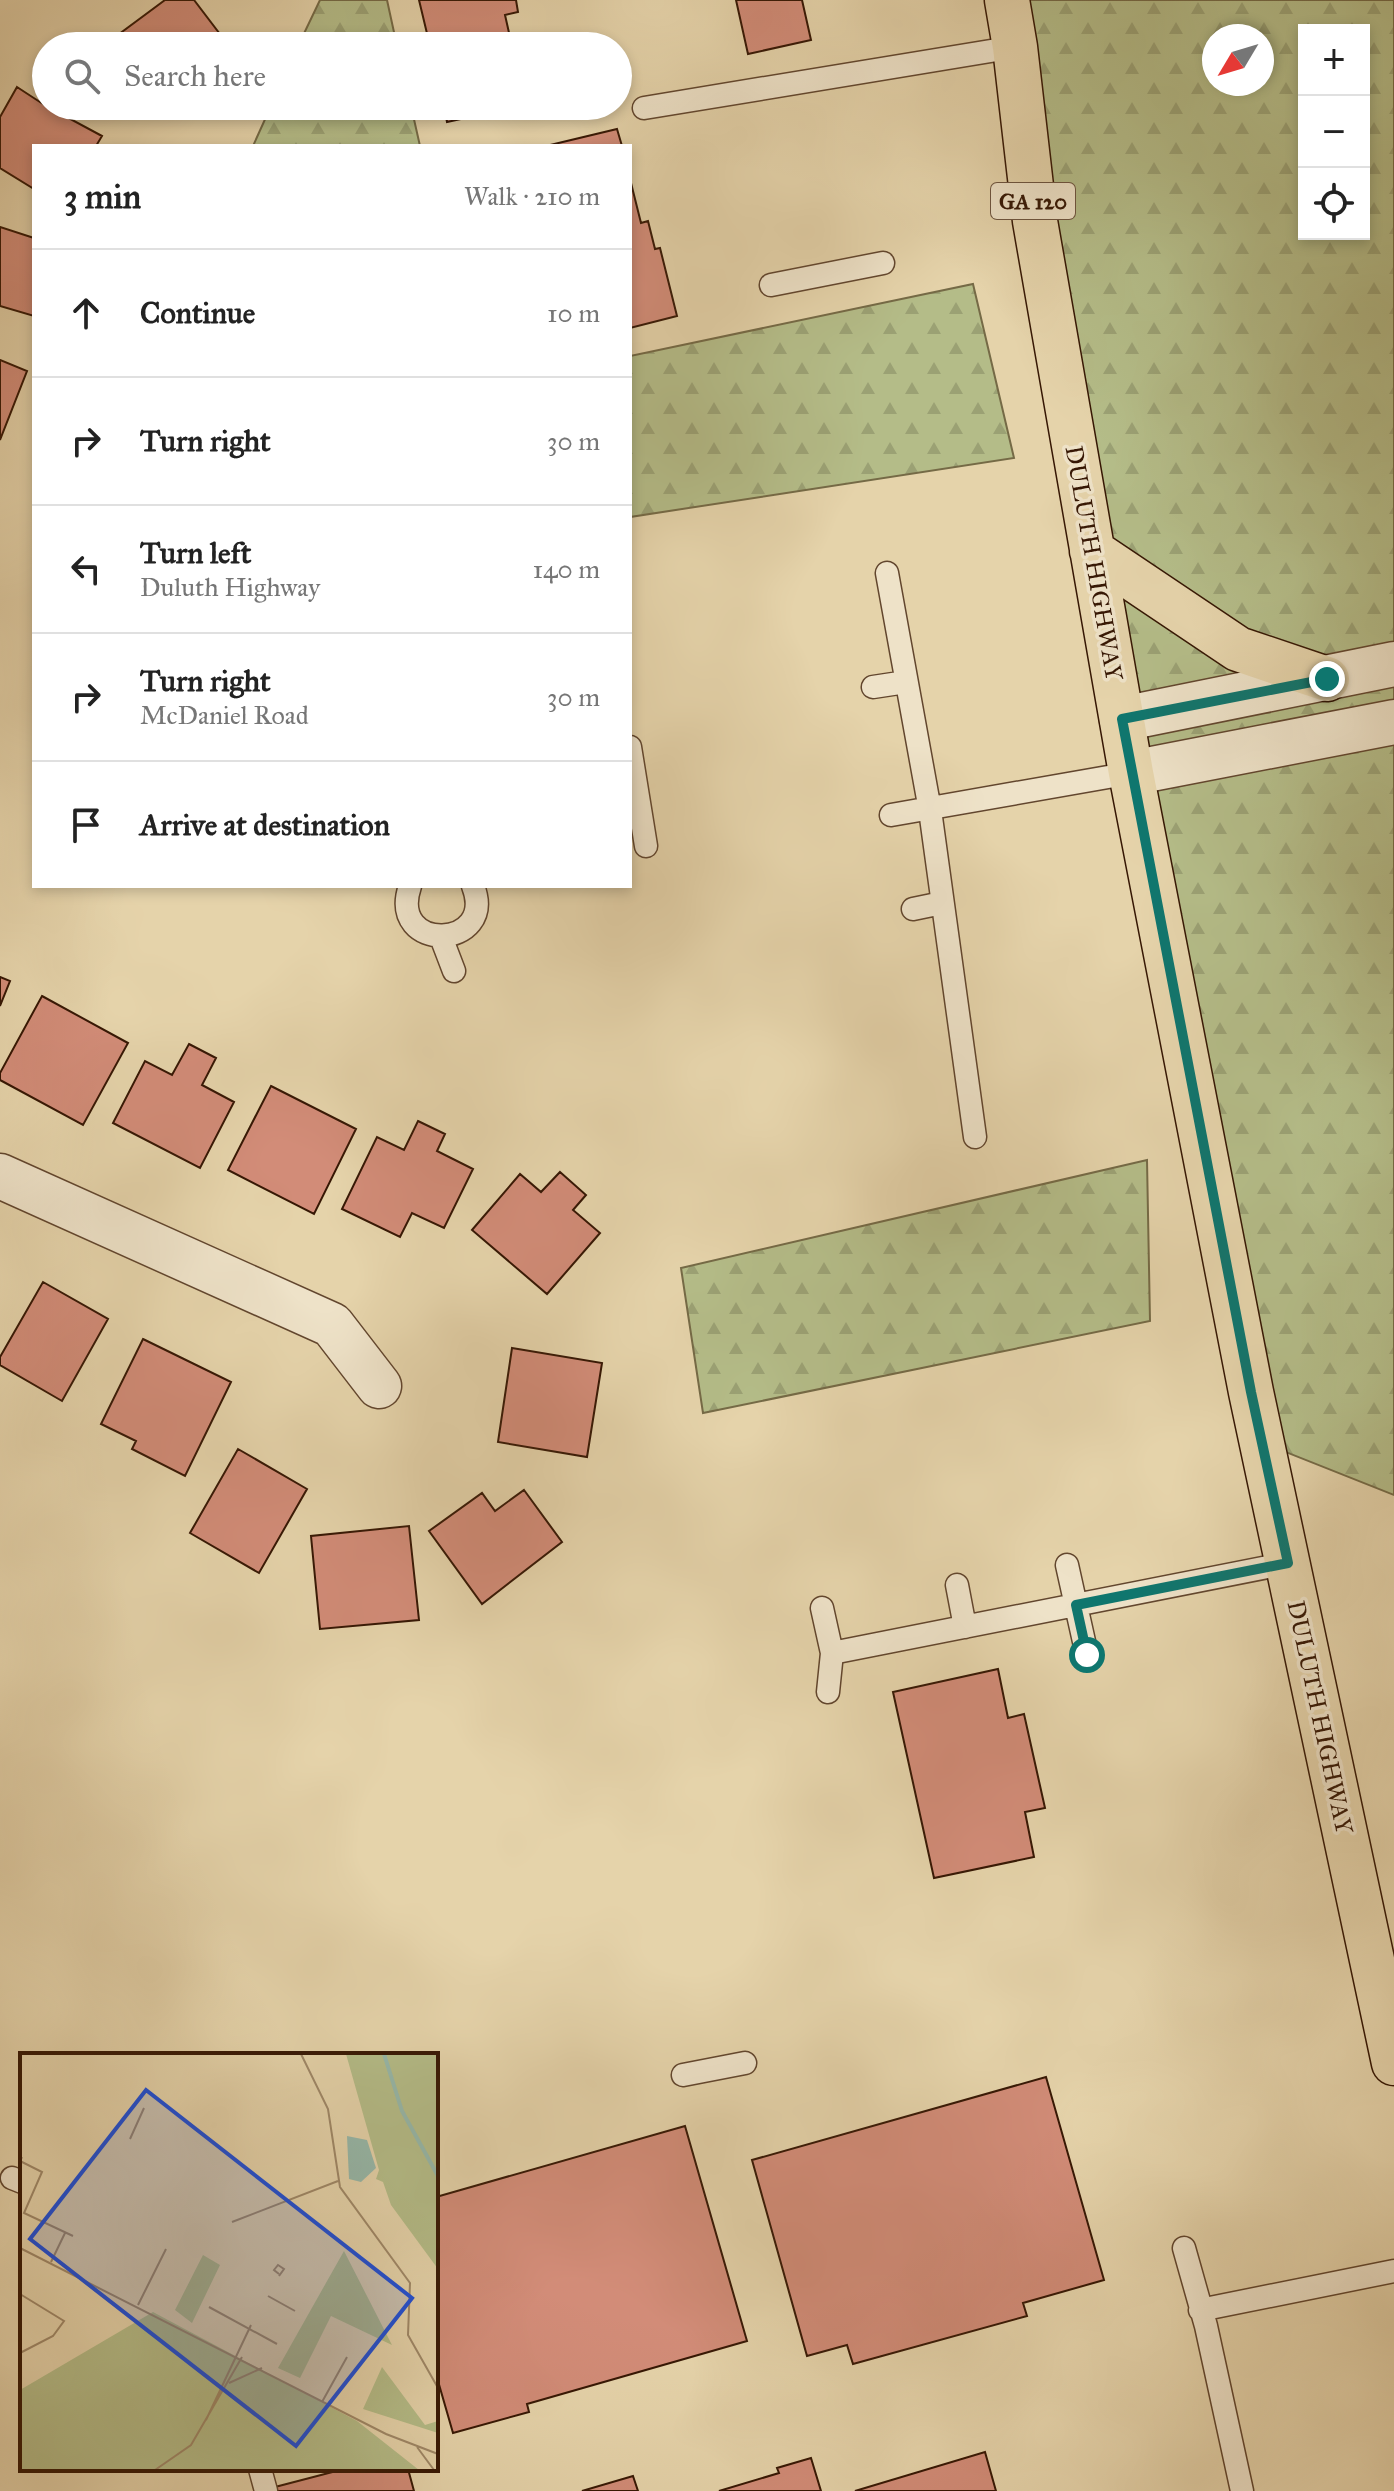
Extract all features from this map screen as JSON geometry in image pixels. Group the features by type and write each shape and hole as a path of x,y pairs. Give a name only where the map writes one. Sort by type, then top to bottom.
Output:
{"main road":[{"name":"DULUTH HIGHWAY","path":"1007,0 1035,221 1131,773 1251,1392 1394,2063"},
{"path":"1092,551 1238,649 1327,679"}],"street":[{"path":"1122,719 1394,664"},
{"path":"1131,773 1394,722"},
{"path":"0,1176 332,1325 379,1386"}],"lane":[{"path":"644,108 1015,47"},
{"path":"771,285 883,263"},
{"path":"887,573 930,810 955,1043 975,1137"},
{"path":"873,687 906,682"},
{"path":"632,759 646,846"},
{"path":"891,815 1131,773"},
{"path":"409,888 406,900 408,914 416,926 427,934 441,937 454,935 466,928 474,916 477,903 473,888"},
{"path":"913,909 942,903"},
{"path":"441,937 454,971"},
{"path":"832,1653 1288,1563"},
{"path":"1067,1565 1087,1655"},
{"path":"957,1585 965,1627"},
{"path":"822,1608 832,1653 828,1692"},
{"path":"683,2075 745,2063"},
{"path":"1184,2248 1206,2326 1242,2491"},
{"path":"1200,2310 1394,2271"}],"green space":[{"path":"320,0 387,0 394,32 305,32"},
{"path":"1011,0 1394,0 1394,1495 1263,1443"},
{"path":"265,120 414,120 420,144 254,144"},
{"path":"973,284 1014,458 632,517 632,356"},
{"path":"1147,1160 1150,1321 703,1413 681,1268"}],"building":[{"path":"165,0 194,0 218,32 122,32"},
{"path":"419,0 516,0 518,12 505,15 509,32 427,32"},
{"path":"736,0 802,0 811,40 748,54"},
{"path":"17,87 32,97 32,120 72,120 102,136 97,144 32,144 32,188 0,168 0,117"},
{"path":"617,129 621,144 554,144"},
{"path":"632,187 641,223 648,221 655,249 660,248 677,316 632,327"},
{"path":"0,227 32,237 32,315 0,306"},
{"path":"0,360 27,371 0,440"},
{"path":"0,977 10,981 0,1006"},
{"path":"42,996 128,1043 83,1125 0,1080 0,1073"},
{"path":"189,1044 216,1058 202,1085 234,1102 200,1168 113,1123 145,1061 172,1075"},
{"path":"271,1086 356,1129 314,1214 228,1170"},
{"path":"418,1121 445,1134 437,1151 473,1169 444,1228 412,1213 400,1237 342,1209 377,1137 404,1150"},
{"path":"560,1172 586,1195 573,1210 600,1233 547,1294 472,1230 520,1174 541,1192"},
{"path":"43,1282 108,1319 62,1401 0,1365 0,1357"},
{"path":"143,1339 231,1382 185,1476 132,1449 136,1441 101,1424"},
{"path":"512,1348 602,1363 587,1457 498,1442"},
{"path":"238,1449 307,1489 259,1573 190,1533"},
{"path":"524,1490 562,1542 482,1604 429,1531 482,1493 495,1511"},
{"path":"409,1526 419,1620 320,1629 311,1536"},
{"path":"998,1669 1008,1718 1024,1714 1045,1808 1025,1812 1034,1857 934,1878 893,1692"},
{"path":"1046,2077 1104,2280 1023,2303 1027,2316 853,2364 847,2345 807,2356 752,2160"},
{"path":"685,2126 747,2341 527,2404 529,2412 453,2433 438,2381 438,2196"},
{"path":"985,2452 996,2491 855,2491"},
{"path":"811,2458 821,2491 719,2491 779,2473 777,2468"},
{"path":"336,2471 409,2471 414,2491 276,2491 275,2487"},
{"path":"633,2476 638,2491 582,2491"}],"route":[{"path":"1087,1655 1076,1605 1288,1563 1251,1392 1122,719 1327,679"}]}
